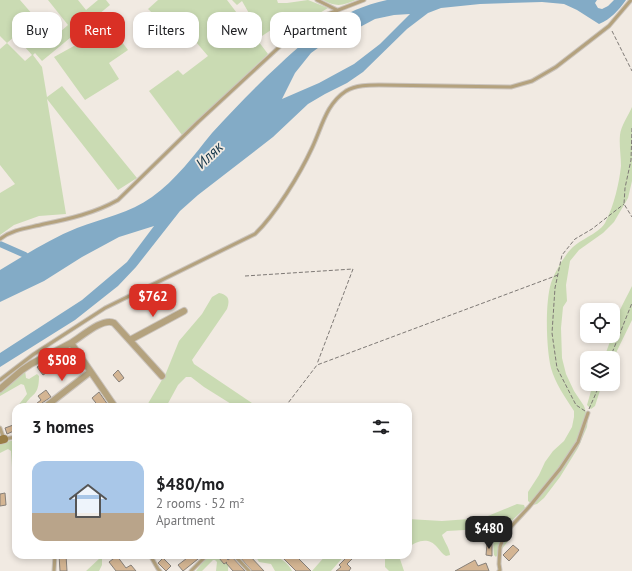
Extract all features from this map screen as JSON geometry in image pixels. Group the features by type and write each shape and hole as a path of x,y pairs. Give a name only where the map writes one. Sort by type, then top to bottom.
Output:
{"street":[{"path":"130,340 184,311"},
{"path":"0,389 31,364 107,321 114,323 162,376"},
{"path":"70,343 112,403"},
{"path":"49,403 90,372"}],"lane":[{"path":"316,0 338,10"},
{"path":"1,238 23,229 96,211 118,200 203,117 289,38 316,19 364,0"},
{"path":"0,380 34,354 105,308 255,234 262,227 280,202 296,177 312,149 327,112 337,98 348,90 362,86 379,85 511,88 532,81 556,67 609,26 631,0"},
{"path":"500,571 500,547 505,533 529,507 560,468 578,441 588,413"},
{"path":"0,428 2,440 12,438"},
{"path":"54,571 55,559"},
{"path":"152,559 160,571"},
{"path":"191,571 203,559"},
{"path":"238,559 248,571"}],"path":[{"path":"609,26 632,71"},
{"path":"632,128 631,160 625,188 624,204 632,217"},
{"path":"597,391 588,413 576,405 557,368 552,333 555,288 562,255 575,239 592,229 624,204"},
{"path":"245,276 353,269 316,365 288,403"},
{"path":"316,365 558,275"},
{"path":"613,351 632,303"}],"green space":[{"path":"0,0 20,0 30,12 12,12 12,39 7,43 0,36"},
{"path":"48,0 78,0 86,10 98,0 106,0 110,5 102,12 70,12 70,38 62,45 62,30 68,25 62,18 62,12 58,12"},
{"path":"158,0 227,0 236,12 207,12 207,48 262,48 262,46 268,54 182,135 149,91 178,70 183,75 208,56 199,46 199,12 151,12 148,9"},
{"path":"232,0 277,0 278,3 287,3 308,0 328,8 321,12 270,12 270,31 262,36 262,12 248,12 242,1 237,5"},
{"path":"323,0 356,0 347,4 335,5"},
{"path":"7,43 25,61 32,55 26,48 58,48 42,61 35,53 33,55 42,67 47,97 62,86 137,178 118,190 47,99 66,214 39,216 14,225 0,235 0,193 15,184 0,165 0,49"},
{"path":"125,46 128,50 109,63 119,79 85,100 54,57 70,48 125,48"},
{"path":"632,107 632,181 628,198 614,222 603,233 579,250 570,261 566,285 567,301 563,307 561,328 562,358 566,374 574,391 584,406 588,418 587,427 578,448 560,477 544,498 537,504 533,505 528,501 528,492 545,462 553,451 564,441 572,427 574,417 574,411 555,379 549,359 547,313 551,283 565,256 575,245 600,229 609,215 614,201 621,166 620,135"},
{"path":"632,286 632,320 617,351 607,351 609,343 620,343 620,310"},
{"path":"219,293 225,295 228,298 227,309 192,360 194,364 252,403 230,403 191,377 186,377 178,385 168,403 148,403 166,373 179,341 202,314 212,297"},
{"path":"69,347 70,350 51,362 46,363 43,361"},
{"path":"25,370 26,378 29,379 37,374 39,376 38,388 26,403 20,403 27,394 24,385 21,384 0,396 0,386"},
{"path":"591,391 600,391 595,406 591,409 587,405"},
{"path":"12,441 12,467 11,451 8,449 0,453 0,443"},
{"path":"517,504 524,505 525,508 505,527 508,541 496,557 494,555 491,536 482,529 447,531 442,535 450,555 446,556 434,544 427,541 415,543 412,545 412,519 442,521 483,518"},
{"path":"99,559 102,559 102,565 99,571 86,571"},
{"path":"205,559 229,559 228,571 216,571 217,562 213,560 202,571 196,571"},
{"path":"257,559 281,559 292,571 275,571 271,564 259,562"},
{"path":"322,559 342,559 331,571 312,571"},
{"path":"385,559 400,559 404,571 389,571 385,567"}],"water":[{"name":"Иляк","path":"387,0 597,0 595,3 598,8 602,9 614,0 626,0 614,14 599,24 577,10 564,4 542,2 480,4 441,8 428,13 407,29 363,72 347,83 308,104 273,137 198,195 180,211 136,267 118,286 75,320 0,367 0,353 82,300 127,262 154,226 119,237 82,257 44,281 0,302 0,270 67,232 144,203 177,175 229,115 262,81 297,48 318,48 311,53 295,73 282,99 319,83 354,64 380,44 410,14 394,15 375,19 361,26 361,12 351,12"}],"building":[{"path":"43,363 49,371 43,375 37,367"},
{"path":"118,370 124,378 119,382 113,375"},
{"path":"46,390 51,397 42,403 37,403 41,400 38,396"},
{"path":"99,392 107,403 96,403 92,398"},
{"path":"12,425 12,432 7,434 5,428"},
{"path":"5,493 6,505 0,506 0,494"},
{"path":"487,544 492,544 492,556 486,555"},
{"path":"513,545 519,550 509,561 503,555"},
{"path":"59,559 66,559 67,571 60,571"},
{"path":"113,559 119,559 126,568 131,565 136,571 116,571 109,562"},
{"path":"164,559 171,566 166,571 158,563"},
{"path":"186,559 198,559 183,571 178,565"},
{"path":"220,559 234,559 245,571 233,571 226,563 227,562 224,564"},
{"path":"242,559 253,559 264,571 252,571"},
{"path":"284,559 299,559 311,571 296,571"},
{"path":"345,559 352,559 347,564 351,568 349,571 336,571 341,567 339,565"},
{"path":"475,560 478,566 486,563 489,571 455,571"}],"waterway":[{"path":"0,244 25,255"}]}
